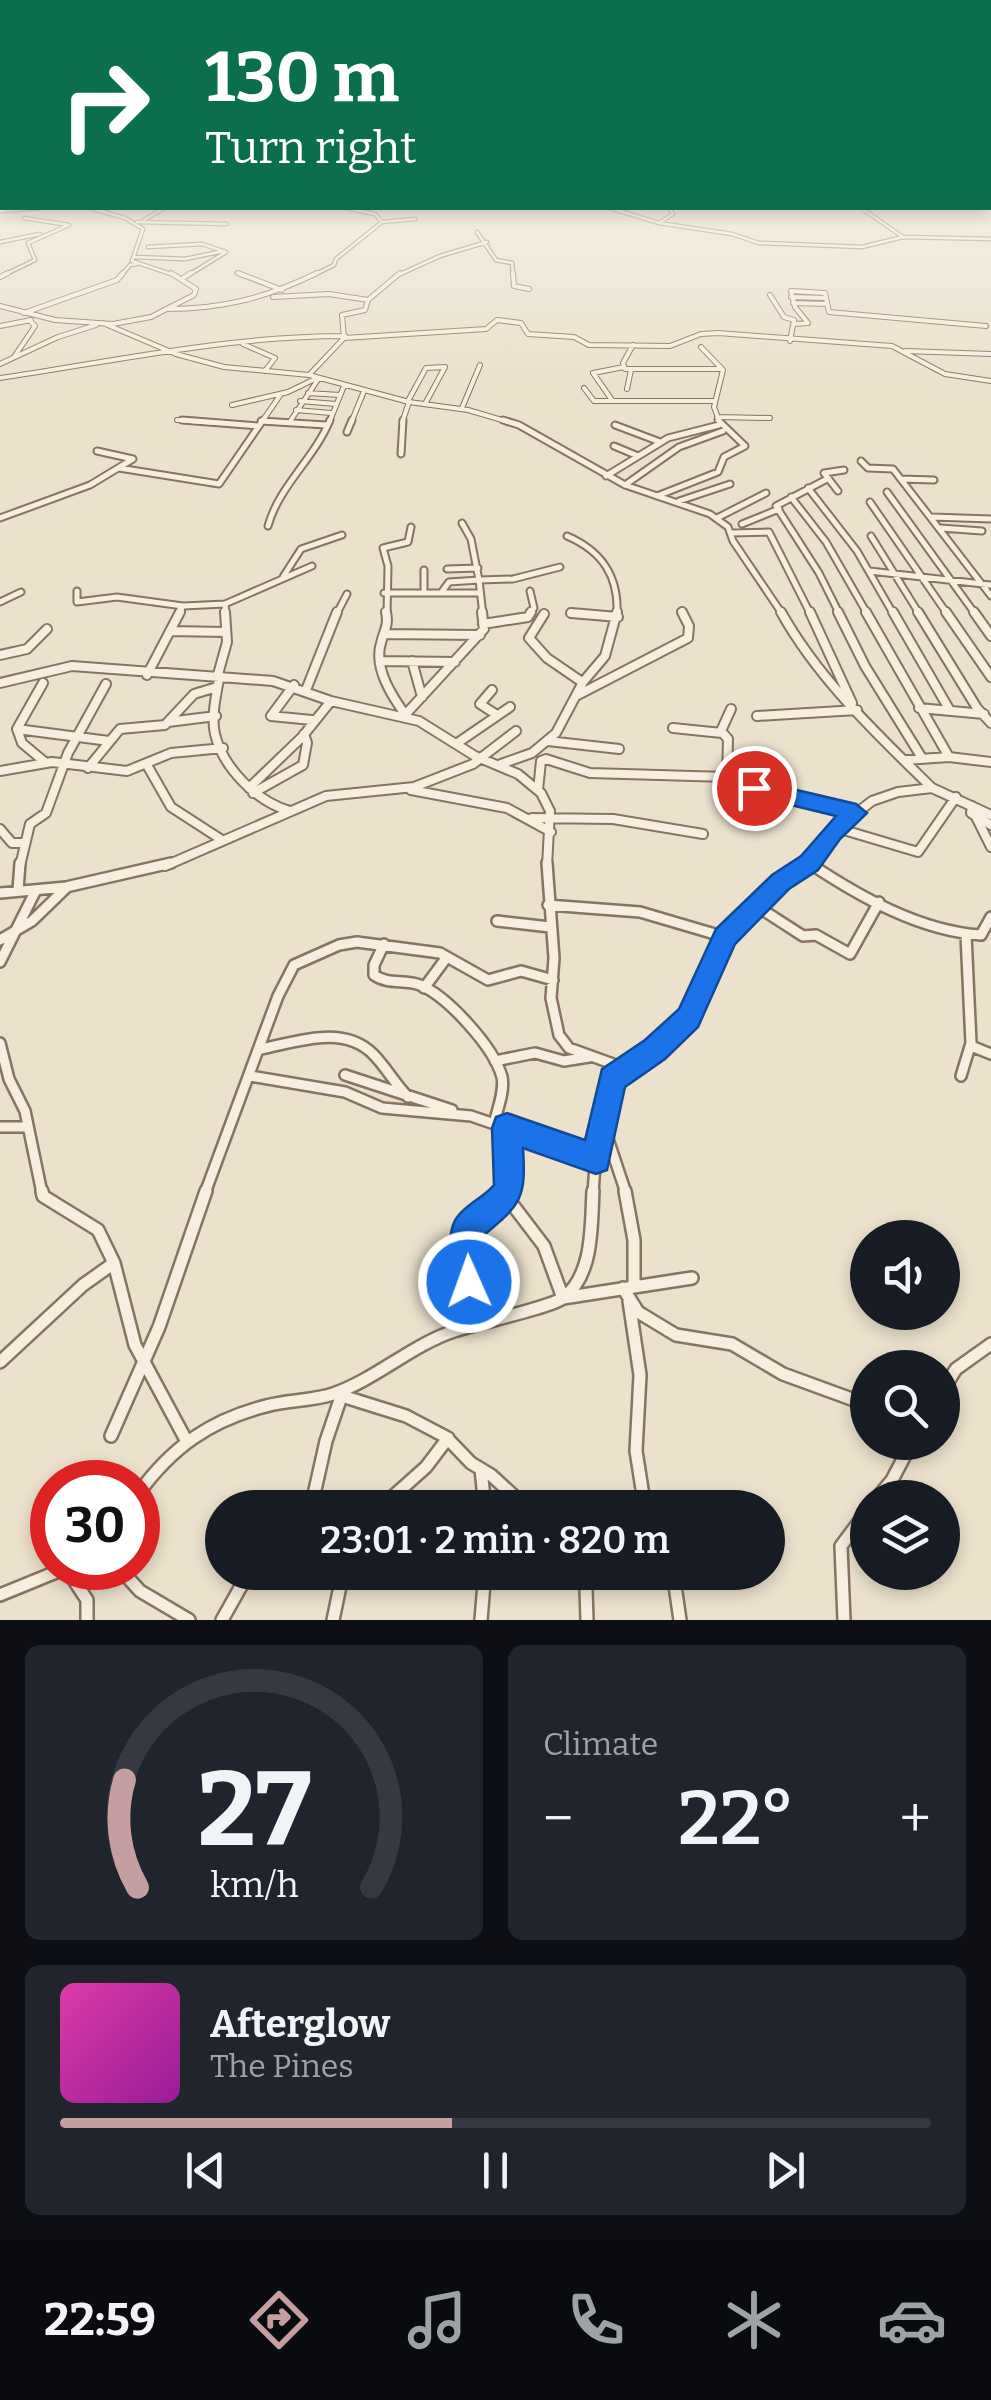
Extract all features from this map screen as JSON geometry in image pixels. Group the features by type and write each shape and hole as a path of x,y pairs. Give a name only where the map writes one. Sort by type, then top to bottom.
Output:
{"street":[{"path":"0,242 26,238"},
{"path":"2,279 35,260 26,244 43,238"},
{"path":"0,330 30,319 102,323 143,319 194,295 196,288 182,278 132,262 139,238"},
{"path":"268,297 334,265 336,259 365,238"},
{"path":"483,238 497,260 512,263 514,286 529,289"},
{"path":"745,238 767,244 862,248 901,238"},
{"path":"956,238 991,238"},
{"path":"309,375 344,337 342,314 366,310 372,292 402,272 487,242"},
{"path":"148,246 202,244 224,251"},
{"path":"135,257 202,257 224,251"},
{"path":"182,278 220,259 226,254 224,251"},
{"path":"155,269 170,263 164,258"},
{"path":"22,314 116,280 137,264"},
{"path":"236,273 282,290"},
{"path":"794,324 808,323 792,300 791,291 824,292 829,312 986,326"},
{"path":"166,308 194,309 268,297 332,294 368,300"},
{"path":"770,295 784,317 793,318 790,341"},
{"path":"792,300 827,301"},
{"path":"0,306 22,314 35,326 14,357"},
{"path":"0,378 139,358 168,350 243,344 274,336 344,337 486,329 500,320 523,324 528,334 576,338 585,345 677,346 686,339 711,333 762,334 790,341 991,354"},
{"path":"0,364 102,323 168,350 224,366 309,375 409,401 462,408 523,426 606,476 726,524 794,638 874,731 932,788 956,797 991,825"},
{"path":"243,344 275,358 266,371"},
{"path":"627,389 629,347 633,345"},
{"path":"701,347 723,369"},
{"path":"906,351 945,374 991,381"},
{"path":"462,408 480,366"},
{"path":"400,454 402,422 426,368 445,367 425,404"},
{"path":"612,400 593,373 723,369"},
{"path":"657,496 718,472 724,456 744,448 744,444 721,428 716,417 713,401 723,369"},
{"path":"289,423 318,378"},
{"path":"232,405 253,397 281,394 318,378"},
{"path":"268,526 274,505 315,451 344,386"},
{"path":"584,388 592,400 650,397 713,401"},
{"path":"347,432 364,391"},
{"path":"308,393 340,395"},
{"path":"119,468 187,482 219,484 281,394"},
{"path":"300,401 336,404"},
{"path":"296,410 330,413"},
{"path":"305,424 312,411"},
{"path":"716,417 770,418"},
{"path":"177,420 326,425"},
{"path":"616,424 660,442"},
{"path":"606,476 660,442 721,428"},
{"path":"625,485 679,448 721,428"},
{"path":"614,446 638,456"},
{"path":"0,518 90,485 132,459 97,450"},
{"path":"861,461 868,468 892,468 987,585 991,596"},
{"path":"838,491 824,473 844,470"},
{"path":"827,479 776,503 819,573 888,707 922,758"},
{"path":"901,479 934,480"},
{"path":"679,502 730,484"},
{"path":"808,488 870,571 950,709"},
{"path":"887,492 991,636"},
{"path":"717,518 766,493"},
{"path":"791,497 826,542 949,757"},
{"path":"870,502 991,677"},
{"path":"742,524 779,508"},
{"path":"932,517 991,519"},
{"path":"406,716 480,634 483,624 472,539 462,523"},
{"path":"915,530 939,526 982,530"},
{"path":"406,716 391,694 379,646 390,624 384,608 388,563 383,548 408,542 410,527"},
{"path":"730,533 769,532 852,696 854,707"},
{"path":"284,578 301,548 342,534"},
{"path":"497,764 524,758 548,740 565,720 582,682 605,655 618,618 620,606 604,558 590,544 567,536"},
{"path":"871,536 991,723"},
{"path":"77,591 77,602 120,598 183,606 224,604 312,566"},
{"path":"447,569 478,568"},
{"path":"441,592 449,582 513,580 560,568"},
{"path":"424,570 424,592"},
{"path":"870,571 987,585"},
{"path":"483,624 528,617 534,608 530,591"},
{"path":"0,602 21,592"},
{"path":"384,593 480,592"},
{"path":"306,690 326,632 346,594"},
{"path":"224,604 226,651 218,681 215,734 251,791 272,808 295,811"},
{"path":"147,674 183,606"},
{"path":"576,696 685,640 689,631 682,612"},
{"path":"571,613 618,618"},
{"path":"544,614 529,638 547,658 582,682"},
{"path":"0,655 27,649 46,629"},
{"path":"170,631 226,632"},
{"path":"385,634 480,634"},
{"path":"380,662 455,662"},
{"path":"412,662 422,697"},
{"path":"0,683 72,666 294,686 331,700 406,716 497,764 538,790 550,808 552,1009 561,1040 589,1058 627,1068"},
{"path":"88,768 120,729 162,726 194,694 218,681"},
{"path":"17,729 32,709 43,682"},
{"path":"18,890 30,823 46,813 64,764 106,684"},
{"path":"294,686 271,716 312,720"},
{"path":"492,690 480,704 497,714"},
{"path":"251,791 331,700"},
{"path":"456,744 510,707"},
{"path":"757,716 854,707"},
{"path":"919,708 987,715"},
{"path":"722,733 731,709"},
{"path":"168,722 216,716"},
{"path":"673,728 722,733 728,740 727,778"},
{"path":"17,729 109,742"},
{"path":"17,729 22,743 46,763"},
{"path":"0,892 66,888 162,868 335,794 406,789 480,758 516,731"},
{"path":"251,791 302,766 307,743 304,734"},
{"path":"548,740 619,749"},
{"path":"0,771 46,763 124,771 171,753 222,748"},
{"path":"906,760 949,757 991,762"},
{"path":"538,790 540,761 546,759 604,774 727,778 856,813"},
{"path":"147,765 171,807 222,840"},
{"path":"563,1298 582,1274 590,1244 596,1159 610,1082 688,1018 725,937 755,904 809,863 837,828 878,798 932,788"},
{"path":"406,789 439,799 503,807 532,818 550,832"},
{"path":"837,828 918,852 956,797"},
{"path":"974,812 991,814"},
{"path":"974,812 991,847"},
{"path":"532,818 612,819 703,834"},
{"path":"0,830 12,843 24,843"},
{"path":"809,863 844,887 966,934 982,935 991,918"},
{"path":"0,940 32,921 66,888"},
{"path":"0,962 36,890"},
{"path":"755,904 803,936 816,935 850,954 879,902"},
{"path":"548,905 640,912 725,937"},
{"path":"497,921 550,927"},
{"path":"962,1076 971,1046 966,934"},
{"path":"111,1436 123,1420 185,1266 225,1132 261,1050 270,1015 294,965 347,942 384,944 447,957 488,980 520,971 553,980"},
{"path":"384,944 374,975 380,980 414,983 450,1002 495,1061 503,1081 500,1126 510,1173 506,1196 468,1228 471,1324"},
{"path":"424,988 447,957"},
{"path":"261,1050 306,1040 354,1040 371,1052 408,1097"},
{"path":"0,1042 8,1079 26,1111 44,1197 96,1228 114,1263 130,1334 186,1440"},
{"path":"971,1046 991,1054"},
{"path":"495,1061 535,1053 564,1060 589,1058"},
{"path":"345,1075 596,1159"},
{"path":"250,1076 344,1092 382,1108 470,1116"},
{"path":"602,1120 624,1179 636,1232 629,1291 640,1375 636,1451 642,1490"},
{"path":"0,1127 27,1127"},
{"path":"506,1196 544,1246 563,1298"},
{"path":"0,1362 83,1285 114,1263"},
{"path":"160,1464 186,1440 254,1409 343,1393 471,1324 563,1298 629,1291 692,1278"},
{"path":"629,1291 647,1319 676,1335 732,1344 782,1374 850,1399"},
{"path":"960,1366 991,1344"},
{"path":"343,1393 406,1416 448,1438 506,1490"},
{"path":"315,1490 326,1441 343,1393"},
{"path":"400,1490 426,1467 448,1438"},
{"path":"481,1469 483,1490"},
{"path":"844,1620 841,1546 850,1534"},
{"path":"0,1596 66,1568 87,1600 87,1620"},
{"path":"139,1590 189,1620"},
{"path":"222,1620 239,1590"},
{"path":"332,1620 340,1590"},
{"path":"481,1620 484,1590"},
{"path":"586,1590 587,1620"},
{"path":"676,1590 680,1620"}],"route":[{"path":"469,1282 468,1228 509,1192 507,1128 596,1159 612,1079 655,1049 688,1018 700,999 725,937 756,903 809,863 832,832 856,813 754,788"}]}
